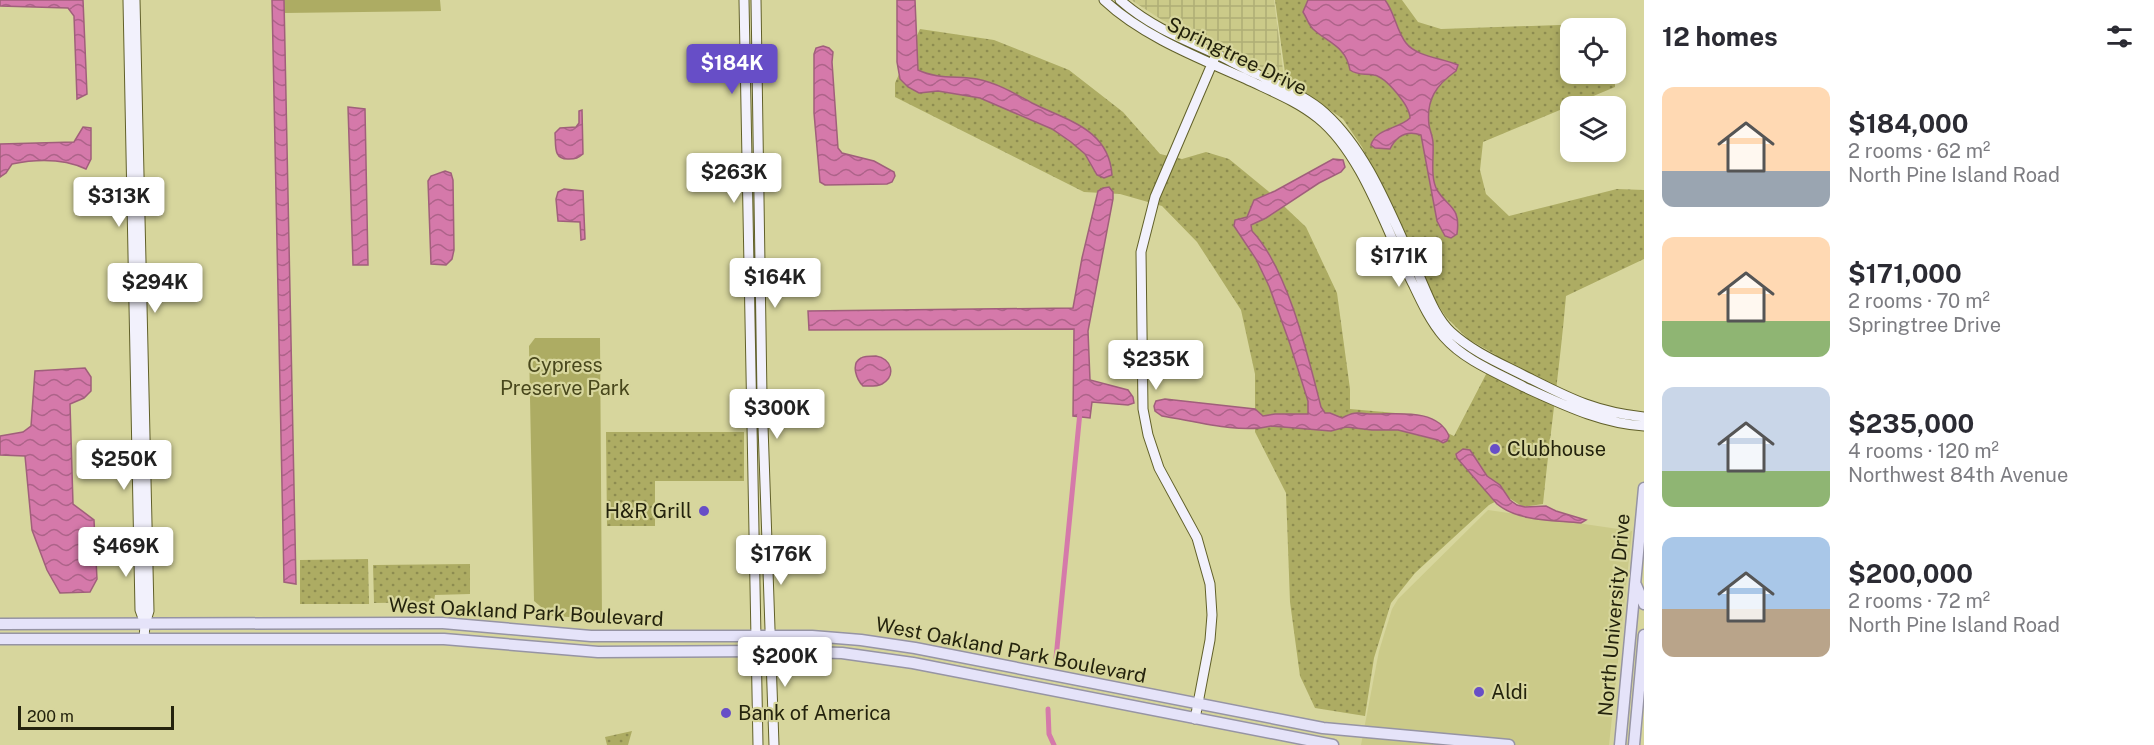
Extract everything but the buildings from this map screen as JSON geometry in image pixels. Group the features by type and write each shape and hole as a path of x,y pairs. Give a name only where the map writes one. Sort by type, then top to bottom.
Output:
{"main road":[{"name":"North University Drive","path":"1620,745 1640,584 1638,553 1644,488"},
{"path":"1640,584 1644,604"},
{"name":"West Oakland Park Boulevard","path":"0,624 419,623 587,636 842,638 915,648 1334,729 1509,745"},
{"name":"North University Drive","path":"1634,745 1644,635"},
{"name":"West Oakland Park Boulevard","path":"0,639 444,639 598,652 842,653 889,659 1333,745"}],"street":[{"path":"128,0 140,610 144,624 144,639"},
{"path":"135,0 149,611 144,624"},
{"path":"744,0 758,745"},
{"path":"756,0 762,397 774,745"},
{"name":"Springtree Drive","path":"1104,0 1118,13 1148,32 1214,58 1314,104 1344,132 1364,160 1439,317 1450,331 1484,356 1567,398 1608,412 1644,417"},
{"name":"Springtree Drive","path":"1120,0 1134,13 1288,99 1317,117 1328,127 1363,178 1419,298 1444,337 1454,346 1474,361 1565,407 1606,421 1644,426"},
{"path":"1195,718 1212,615 1210,584 1197,538 1159,468 1148,435 1143,409 1140,271 1143,238 1155,197 1214,58"}],"shaded area":[{"path":"1131,0 1274,0 1284,78 1162,20"},
{"path":"1488,510 1632,531 1609,745 1361,745 1379,651 1392,609 1398,599"}],"green space":[{"path":"284,0 440,0 441,11 284,13"},
{"path":"1275,0 1402,0 1418,22 1441,29 1560,25 1560,84 1615,84 1615,87 1593,96 1560,96 1560,110 1483,142 1480,170 1486,194 1509,216 1617,189 1644,190 1644,259 1566,296 1543,504 1523,507 1506,496 1489,505 1415,573 1391,603 1374,658 1365,716 1315,708 1300,676 1290,602 1286,493 1255,432 1255,374 1241,310 1197,242 1162,206 1120,194 1084,192 895,97 895,83 920,29 994,40 1069,70 1123,112 1160,154 1182,159 1206,152 1229,159 1268,191 1306,227 1337,293 1350,389 1350,409 1407,414 1454,436 1496,355 1468,339 1446,317 1429,291 1362,147 1343,119 1286,80"},
{"name":"Cypress Preserve Park","path":"535,338 600,338 602,619 552,616 534,601 529,346"},
{"path":"606,432 744,432 744,481 655,481 655,526 607,526"},
{"path":"368,559 369,604 300,604 300,560"},
{"path":"470,564 470,594 435,595 434,602 374,603 373,565"},
{"path":"632,731 628,745 607,745 605,737"}],"water":[{"path":"0,0 83,0 87,94 77,99 74,16 68,8 0,6"},
{"path":"272,0 284,0 296,584 284,582"},
{"path":"897,0 915,0 918,70 932,75 977,79 992,83 1071,121 1094,136 1103,146 1109,159 1112,175 1104,178 1097,175 1085,154 1052,129 980,98 938,91 919,93 908,87 900,79 897,62"},
{"path":"1308,0 1385,0 1400,33 1411,48 1458,65 1456,71 1434,94 1428,116 1433,141 1435,185 1441,196 1453,208 1457,218 1457,234 1451,238 1445,236 1437,221 1421,135 1406,134 1395,141 1390,149 1375,148 1371,145 1378,135 1410,118 1406,106 1391,86 1379,77 1350,70 1345,55 1310,25 1303,12"},
{"path":"823,46 833,52 838,148 842,153 874,161 894,172 892,182 825,185 820,182 814,113 814,54 816,48"},
{"path":"348,107 365,109 368,265 353,265"},
{"path":"582,110 583,154 573,159 564,159 556,151 555,133 560,128 576,127 579,123 579,111"},
{"path":"83,127 91,128 91,159 86,169 59,161 31,161 12,164 0,177 0,144 74,142"},
{"path":"1333,159 1343,160 1345,167 1341,172 1251,225 1252,231 1265,247 1276,267 1286,290 1303,339 1321,407 1325,413 1342,418 1360,413 1407,414 1427,417 1444,427 1449,436 1447,441 1443,443 1398,430 1346,427 1331,431 1271,426 1245,429 1162,416 1155,411 1154,406 1156,401 1165,399 1255,409 1263,416 1308,414 1308,401 1269,286 1256,259 1234,226 1235,220 1247,217 1254,200"},
{"path":"445,171 451,173 453,180 454,250 452,259 446,265 431,264 428,181 431,176"},
{"path":"1109,187 1113,192 1113,199 1088,331 1090,380 1128,390 1134,403 1128,405 1092,402 1090,418 1073,416 1074,329 809,330 808,311 1073,308 1098,191"},
{"path":"564,189 583,191 585,239 581,240 580,222 558,221 556,199 558,192"},
{"path":"876,356 888,363 890,376 880,385 863,386 857,376 856,364 862,357"},
{"path":"85,368 91,377 91,391 84,398 70,404 73,504 94,520 97,579 90,592 60,593 47,570 32,530 25,456 0,455 0,436 23,432 31,426 35,371"},
{"path":"1463,449 1470,450 1487,476 1500,485 1510,500 1517,505 1546,506 1586,520 1581,523 1537,519 1506,510 1497,504 1457,458 1456,454"}],"waterway":[{"path":"1056,658 1080,412"},
{"path":"1048,709 1049,734 1054,745"}],"place":[{"name":"Clubhouse","path":"1495,449"},
{"name":"H&R Grill","path":"704,511"},
{"name":"Aldi","path":"1479,692"},
{"name":"Bank of America","path":"726,713"}]}
